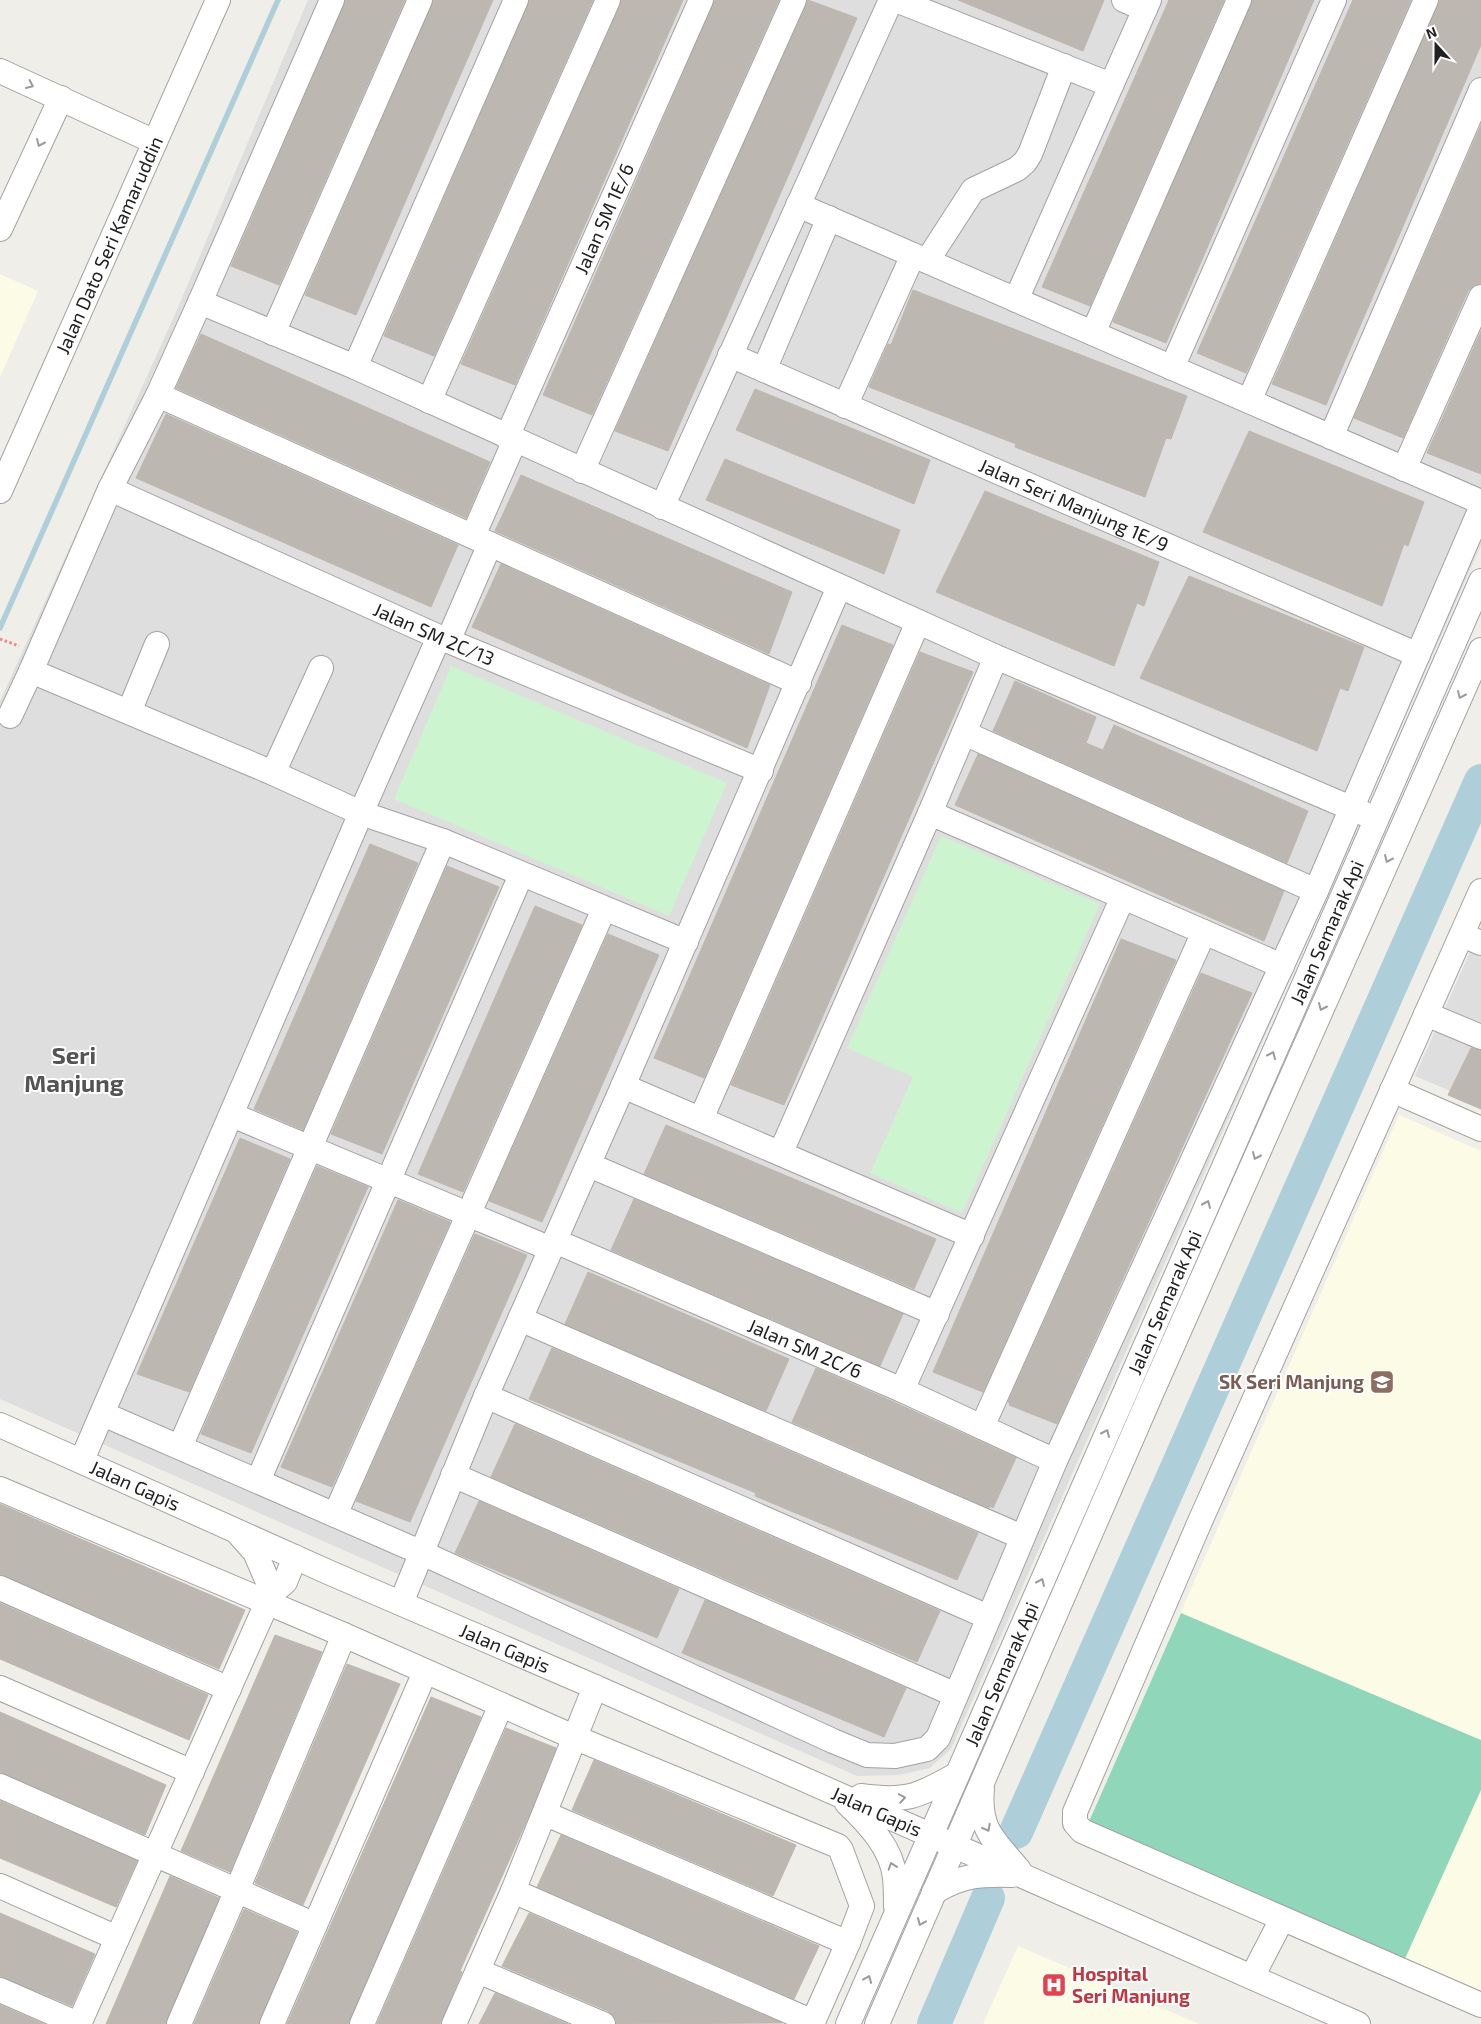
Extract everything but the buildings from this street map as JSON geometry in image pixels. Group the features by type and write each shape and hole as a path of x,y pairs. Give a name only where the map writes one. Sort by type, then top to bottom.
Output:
{"street":[{"path":"10,716 110,489 158,395 200,302 332,0"},
{"path":"273,333 420,0"},
{"path":"355,367 516,0"},
{"path":"428,401 608,0"},
{"name":"Jalan SM 1E/6","path":"82,1460 360,814 443,639 482,540 511,439 700,0"},
{"path":"582,471 794,0"},
{"path":"662,507 891,0"},
{"path":"896,0 1111,85"},
{"path":"1094,333 1239,0"},
{"path":"1172,368 1334,0"},
{"path":"1249,402 1426,0"},
{"name":"Jalan Dato Seri Kamaruddin","path":"0,490 155,142 213,2"},
{"path":"1016,300 1111,85 1139,3"},
{"path":"845,406 920,258 973,190 1017,169 1025,162 1030,154 1064,66"},
{"path":"0,71 155,142"},
{"path":"1331,437 1481,90"},
{"path":"0,229 60,98"},
{"path":"798,205 1481,502"},
{"path":"764,370 829,218"},
{"path":"1404,469 1481,297"},
{"path":"200,302 355,367 996,657 1400,830"},
{"name":"Jalan Seri Manjung 1E/9","path":"730,356 1418,655"},
{"path":"158,395 799,683"},
{"name":"Jalan SM 2C/13","path":"110,489 443,639 761,771"},
{"path":"103,1414 420,1552 867,1755 895,1756 927,1749 938,1738 1055,1461 1316,891 1481,508"},
{"name":"Jalan Semarak Api","path":"848,2024 1481,581"},
{"path":"401,1603 420,1552 486,1396 761,771 839,587"},
{"path":"701,1119 918,622"},
{"path":"129,712 157,644"},
{"name":"Jalan Semarak Api","path":"877,2024 1400,830 1481,650"},
{"path":"780,1152 930,813 996,657"},
{"path":"273,773 322,668"},
{"path":"31,671 273,773 360,814 443,841 686,942"},
{"path":"964,733 1316,891"},
{"path":"930,813 1282,966"},
{"path":"180,1447 443,841"},
{"path":"258,1482 521,875"},
{"path":"1481,890 1471,939 1426,1014 1198,1526 1075,1812 1075,1823 1082,1831 1481,2005"},
{"path":"902,1390 1123,897"},
{"path":"335,1515 604,909"},
{"path":"982,1428 1204,932"},
{"path":"1426,1014 1481,1037"},
{"path":"623,1086 972,1236"},
{"path":"1392,1090 1481,1129"},
{"name":"Jalan SM 2C/6","path":"232,1115 469,1215 553,1246 902,1390 1055,1461"},
{"path":"589,1165 937,1314"},
{"path":"520,1319 1022,1537"},
{"path":"486,1396 988,1617"},
{"name":"Jalan Gapis","path":"0,1425 82,1460 287,1554 595,1686 1358,2024"},
{"path":"453,1475 956,1695"},
{"path":"0,1489 273,1590 344,1635 425,1672 576,1738 838,1846 862,1906 848,1943 812,2023 513,1891"},
{"path":"237,1531 255,1552 273,1590"},
{"path":"0,1990 78,2024 229,1689 287,1554"},
{"path":"273,1590 301,1574 328,1572"},
{"path":"0,1588 229,1689"},
{"path":"179,2024 238,1890 344,1635"},
{"path":"272,2024 425,1672"},
{"path":"454,2024 546,1814 595,1686"},
{"path":"0,1688 192,1772"},
{"path":"362,2024 501,1705"},
{"path":"837,1794 891,1800 908,1798 926,1792 956,1775"},
{"path":"983,1780 980,1805 983,1820 997,1844 1024,1875"},
{"path":"0,1786 315,1925"},
{"path":"837,1794 866,1821 882,1842 895,1877 896,1914"},
{"path":"546,1814 848,1943"},
{"path":"934,1892 964,1877 982,1874 1024,1875"},
{"path":"0,1886 117,1938"},
{"path":"1252,1977 1282,1919"},
{"path":"478,1971 603,2024"}],"path":[{"path":"0,638 13,644"}],"shaded area":[{"path":"308,0 1481,0 1481,545 951,1749 930,1768 899,1775 857,1776 0,1399 0,701 176,312"},
{"path":"0,274 38,291 0,377"},
{"path":"1481,927 1481,1104 1415,1076"},
{"name":"SK Seri Manjung","path":"1399,1115 1481,1151 1481,1994 1087,1826"},
{"name":"Hospital Seri Manjung","path":"1018,1946 1199,2024 983,2024"}],"green space":[{"path":"451,666 727,783 669,916 394,799"},
{"path":"941,836 1100,904 962,1213 870,1173 913,1077 847,1048"},
{"path":"1181,1613 1481,1740 1481,1790 1404,1961 1087,1826"}],"waterway":[{"path":"0,628 278,0"},
{"path":"1016,1832 1481,781"},
{"path":"934,2024 988,1898"}],"place":[{"name":"SK Seri Manjung","path":"1382,1382"},
{"name":"Hospital Seri Manjung","path":"1054,1985"}],"district":[{"name":"Seri Manjung","path":"74,1070"}]}
